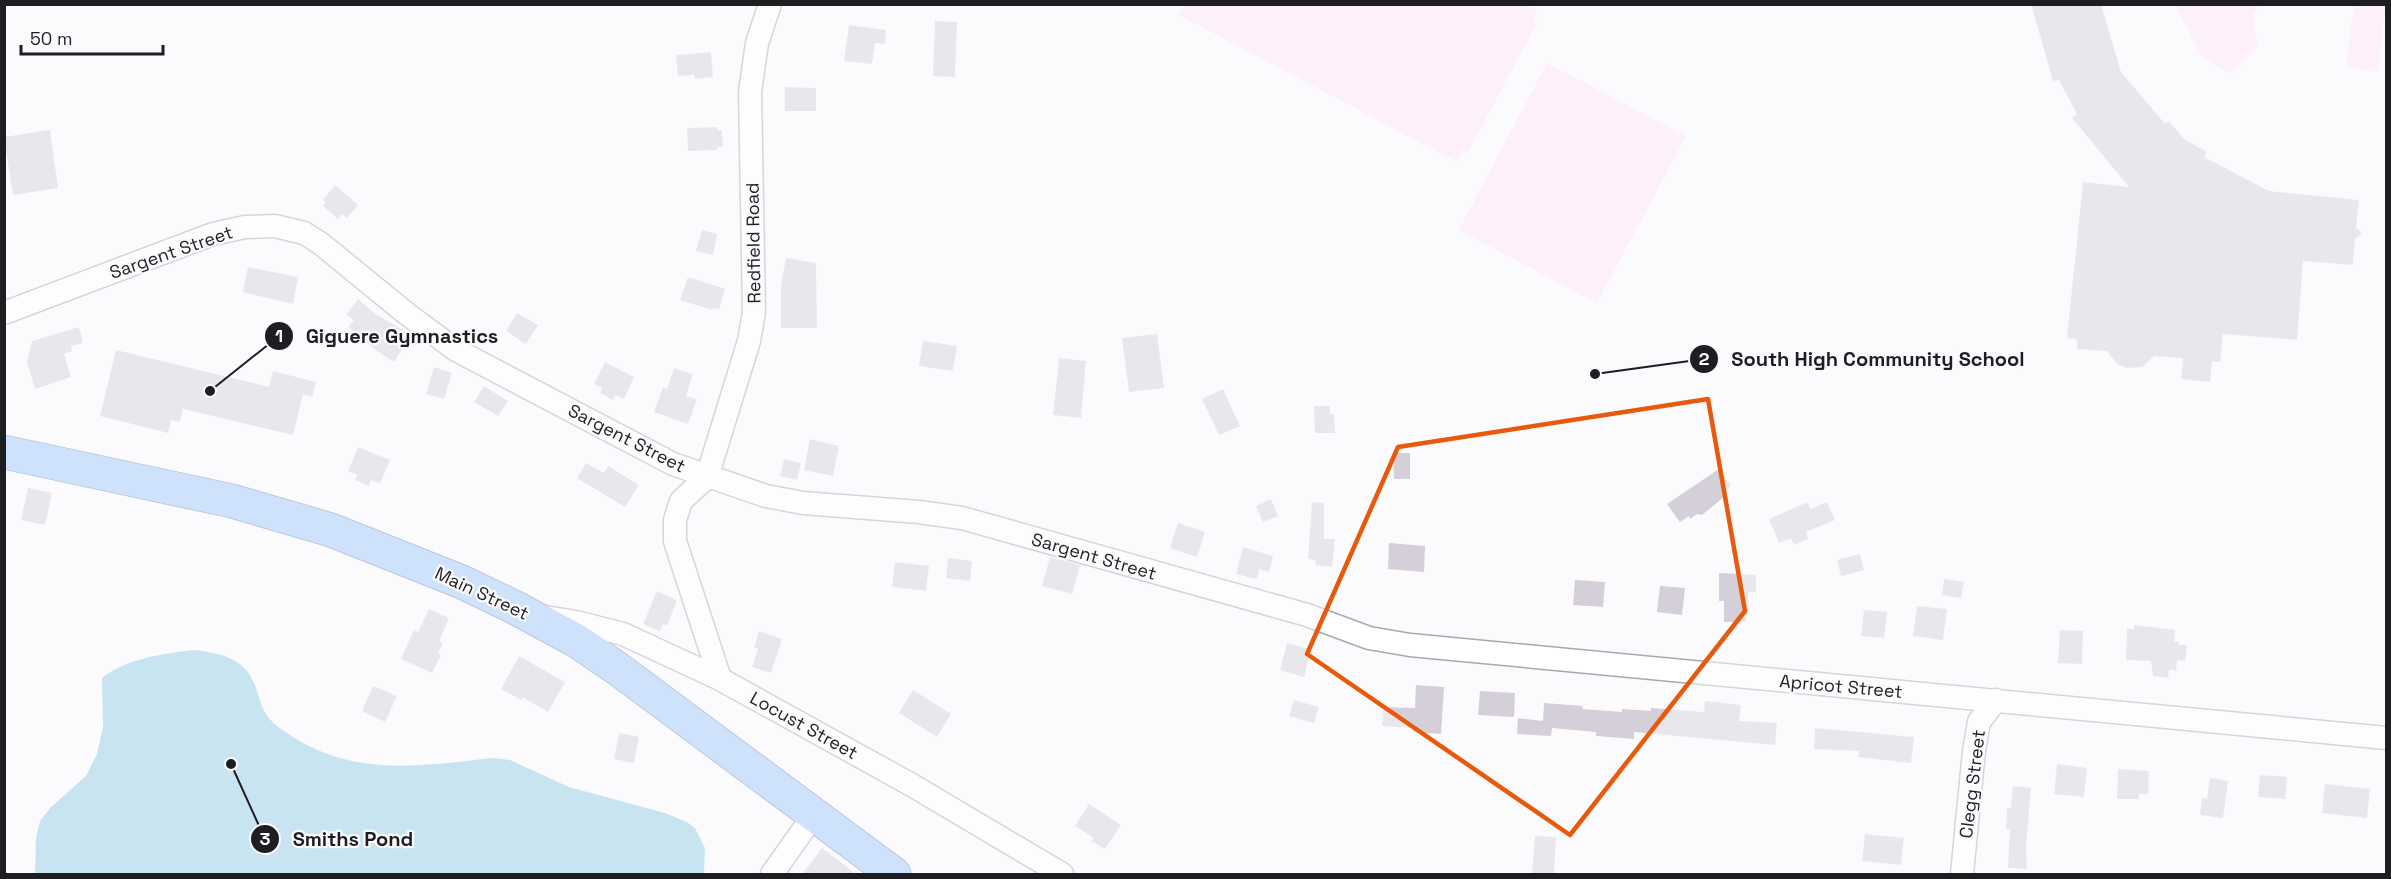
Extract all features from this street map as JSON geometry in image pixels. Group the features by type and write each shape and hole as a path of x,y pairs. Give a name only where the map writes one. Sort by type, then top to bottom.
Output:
{"highway":[{"name":"Main Street","path":"4,452 232,501 299,519 441,573 577,641 894,874"}],"street":[{"name":"Redfield Road","path":"707,477 749,341 754,312 750,92 757,43 770,4"},
{"name":"Sargent Street","path":"4,313 213,234 260,226 290,229 304,233 320,243 407,314 456,350 673,464 707,477 766,496 803,503 919,512 962,518 1300,614"},
{"path":"707,477 681,501 675,516 674,536 720,679"},
{"name":"Apricot Street","path":"1300,614 1369,638 1410,645 2386,738"},
{"name":"Locust Street","path":"529,615 576,621 623,634 720,679 910,784 1062,874"},
{"name":"Clegg Street","path":"1962,874 1979,722 1996,700"},
{"path":"772,874 813,816"}],"highlighted area":[{"path":"1708,399 1745,611 1570,835 1307,654 1398,447"}],"shaded area":[{"path":"1185,4 1525,4 1538,11 1533,20 1537,23 1467,154 1462,152 1457,162 1179,15"},
{"path":"2175,5 2260,5 2253,15 2258,46 2231,74 2202,57"},
{"path":"2354,5 2386,5 2378,72 2346,67"},
{"path":"1547,63 1686,136 1597,303 1459,230"}],"water":[{"path":"195,650 215,653 240,664 252,678 268,717 285,732 305,744 351,761 397,766 493,758 510,760 569,787 665,813 687,822 695,828 705,848 704,874 35,874 36,838 40,821 51,807 86,776 97,754 103,728 102,678 111,671 134,662 158,655"}],"building":[{"path":"2031,4 2101,4 2121,72 2165,124 2169,121 2184,139 2207,152 2204,157 2269,191 2359,200 2356,227 2362,234 2355,239 2353,265 2303,261 2297,340 2223,334 2220,362 2212,361 2210,382 2181,379 2183,358 2154,356 2142,367 2127,368 2117,364 2107,351 2077,349 2077,339 2067,338 2083,182 2129,187 2072,118 2077,114 2059,80 2053,81"},
{"path":"935,21 957,22 955,77 933,76"},
{"path":"849,25 886,30 885,44 875,43 872,64 844,61"},
{"path":"711,52 713,77 695,79 694,75 678,76 676,55"},
{"path":"785,87 816,88 816,111 785,111"},
{"path":"717,127 717,130 722,130 723,147 717,147 717,150 688,151 687,128"},
{"path":"50,130 58,188 13,195 4,137"},
{"path":"335,185 358,205 347,218 342,214 338,219 323,206 326,202 323,200"},
{"path":"702,230 717,234 713,255 696,251"},
{"path":"786,258 816,263 817,328 781,328 781,286"},
{"path":"248,267 298,277 293,304 243,292"},
{"path":"688,277 725,289 719,309 713,308 712,310 680,300"},
{"path":"358,299 374,313 411,335 394,362 348,327 354,320 346,315"},
{"path":"517,313 538,325 526,344 506,331"},
{"path":"79,327 83,343 71,346 72,351 64,354 71,377 35,389 27,362 32,341"},
{"path":"1157,334 1164,388 1129,392 1122,338"},
{"path":"923,341 957,346 953,371 919,366"},
{"path":"116,350 269,387 273,371 316,382 312,397 303,394 293,435 183,409 180,422 171,420 168,433 100,416"},
{"path":"1059,358 1086,361 1081,418 1053,415"},
{"path":"605,362 634,377 624,399 615,395 613,400 600,393 602,388 594,384"},
{"path":"434,367 452,373 444,399 426,394"},
{"path":"674,368 693,374 686,396 697,399 688,424 654,412 663,387 667,389"},
{"path":"484,386 508,401 498,416 474,402"},
{"path":"1223,389 1240,426 1219,435 1202,399"},
{"path":"1314,406 1330,406 1330,414 1334,414 1335,433 1315,433"},
{"path":"810,439 839,446 833,476 804,470"},
{"path":"358,447 390,460 380,483 371,480 369,486 355,480 357,475 348,471"},
{"path":"1393,453 1410,453 1410,479 1394,479"},
{"path":"784,459 801,463 797,480 780,476"},
{"path":"586,463 604,473 608,466 639,485 625,507 577,478"},
{"path":"1719,469 1731,486 1723,492 1725,496 1702,515 1697,514 1690,519 1689,516 1680,522 1667,504"},
{"path":"28,488 52,493 45,525 21,520"},
{"path":"1271,499 1278,516 1263,522 1256,506"},
{"path":"1312,502 1324,503 1324,539 1335,539 1332,567 1315,565 1316,560 1308,559"},
{"path":"1808,502 1811,509 1827,502 1835,520 1806,532 1808,539 1794,545 1791,538 1779,543 1769,519"},
{"path":"1178,523 1205,532 1197,557 1170,548"},
{"path":"1389,543 1425,546 1424,572 1388,569"},
{"path":"1243,547 1273,556 1269,572 1259,569 1257,579 1236,574"},
{"path":"1860,554 1864,570 1841,576 1837,560"},
{"path":"1050,557 1080,565 1072,594 1042,586"},
{"path":"948,558 972,561 970,581 946,578"},
{"path":"895,562 929,566 926,591 892,587"},
{"path":"1719,573 1756,575 1756,592 1748,592 1746,622 1724,622 1724,601 1719,601"},
{"path":"1944,579 1964,582 1961,598 1942,595"},
{"path":"1575,580 1605,582 1603,607 1573,605"},
{"path":"1660,586 1685,588 1682,615 1657,612"},
{"path":"657,591 677,600 667,626 663,624 660,631 643,624"},
{"path":"1917,606 1947,609 1943,640 1913,636"},
{"path":"429,609 449,618 439,641 443,643 438,653 441,655 432,673 401,659 414,630 418,632"},
{"path":"1864,610 1887,612 1884,638 1861,636"},
{"path":"2134,625 2175,630 2174,642 2187,645 2185,661 2177,660 2176,671 2169,670 2168,678 2153,676 2151,661 2126,660 2127,629 2134,629"},
{"path":"2060,630 2083,631 2082,664 2058,663"},
{"path":"759,631 782,639 771,673 752,667 758,649 754,647"},
{"path":"1287,643 1309,649 1304,677 1280,670"},
{"path":"519,656 565,682 548,712 522,697 521,700 501,689"},
{"path":"1416,685 1444,687 1441,734 1413,732 1413,728 1382,726 1384,707 1415,708"},
{"path":"373,686 397,696 385,722 362,711"},
{"path":"913,690 951,714 937,737 899,713"},
{"path":"1480,691 1515,693 1514,717 1478,715"},
{"path":"1294,700 1319,707 1314,723 1289,716"},
{"path":"1705,701 1741,705 1739,721 1777,723 1775,745 1634,732 1634,739 1596,736 1596,732 1552,728 1551,736 1517,734 1518,718 1543,721 1544,703 1622,712 1622,709 1651,711 1651,708 1704,712"},
{"path":"1815,728 1914,737 1911,763 1858,757 1859,751 1814,749"},
{"path":"619,733 639,737 634,763 614,759"},
{"path":"2057,764 2087,768 2084,797 2054,794"},
{"path":"2118,769 2149,771 2148,794 2139,794 2139,799 2117,799"},
{"path":"2260,775 2287,777 2285,799 2258,797"},
{"path":"2210,778 2228,781 2223,818 2200,815 2202,798 2207,799"},
{"path":"2325,784 2370,789 2367,818 2322,813"},
{"path":"2013,786 2031,788 2026,846 2027,869 2008,868 2010,829 2006,829 2007,808 2011,808"},
{"path":"1089,804 1121,825 1105,849 1091,841 1094,838 1075,826"},
{"path":"1865,834 1904,838 1901,865 1862,861"},
{"path":"1535,836 1556,837 1554,874 1532,874"},
{"path":"822,848 856,874 802,874"}],"place":[{"name":"South High Community School","path":"1595,374"},
{"name":"Giguere Gymnastics","path":"210,391"},
{"name":"Smiths Pond","path":"231,764"}]}
